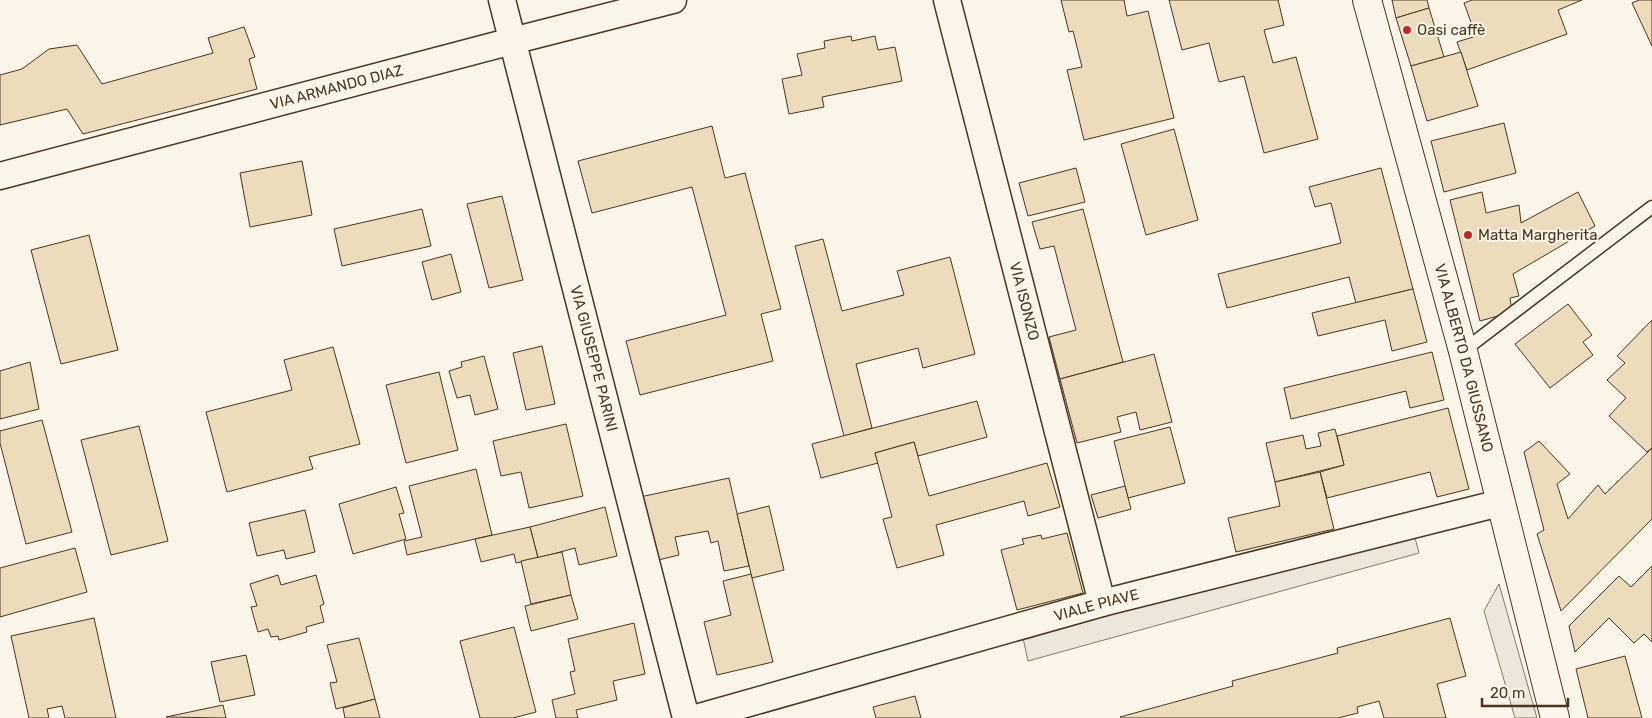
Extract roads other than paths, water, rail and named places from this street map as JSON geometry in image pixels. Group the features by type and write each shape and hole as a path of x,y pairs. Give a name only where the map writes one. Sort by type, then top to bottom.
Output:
{"street":[{"name":"VIA GIUSEPPE PARINI","path":"502,0 686,718"},
{"name":"VIA ARMANDO DIAZ","path":"0,176 673,0"},
{"name":"VIA ISONZO","path":"947,0 1102,603"},
{"name":"VIA ALBERTO DA GIUSSANO","path":"1367,0 1463,351 1554,718"},
{"name":"VIALE PIAVE","path":"696,718 1102,603 1500,503"}],"lane":[{"path":"1463,351 1652,207"}],"place":[{"name":"Oasi caffè","path":"1407,30"},
{"name":"Matta Margherita","path":"1468,235"}]}
